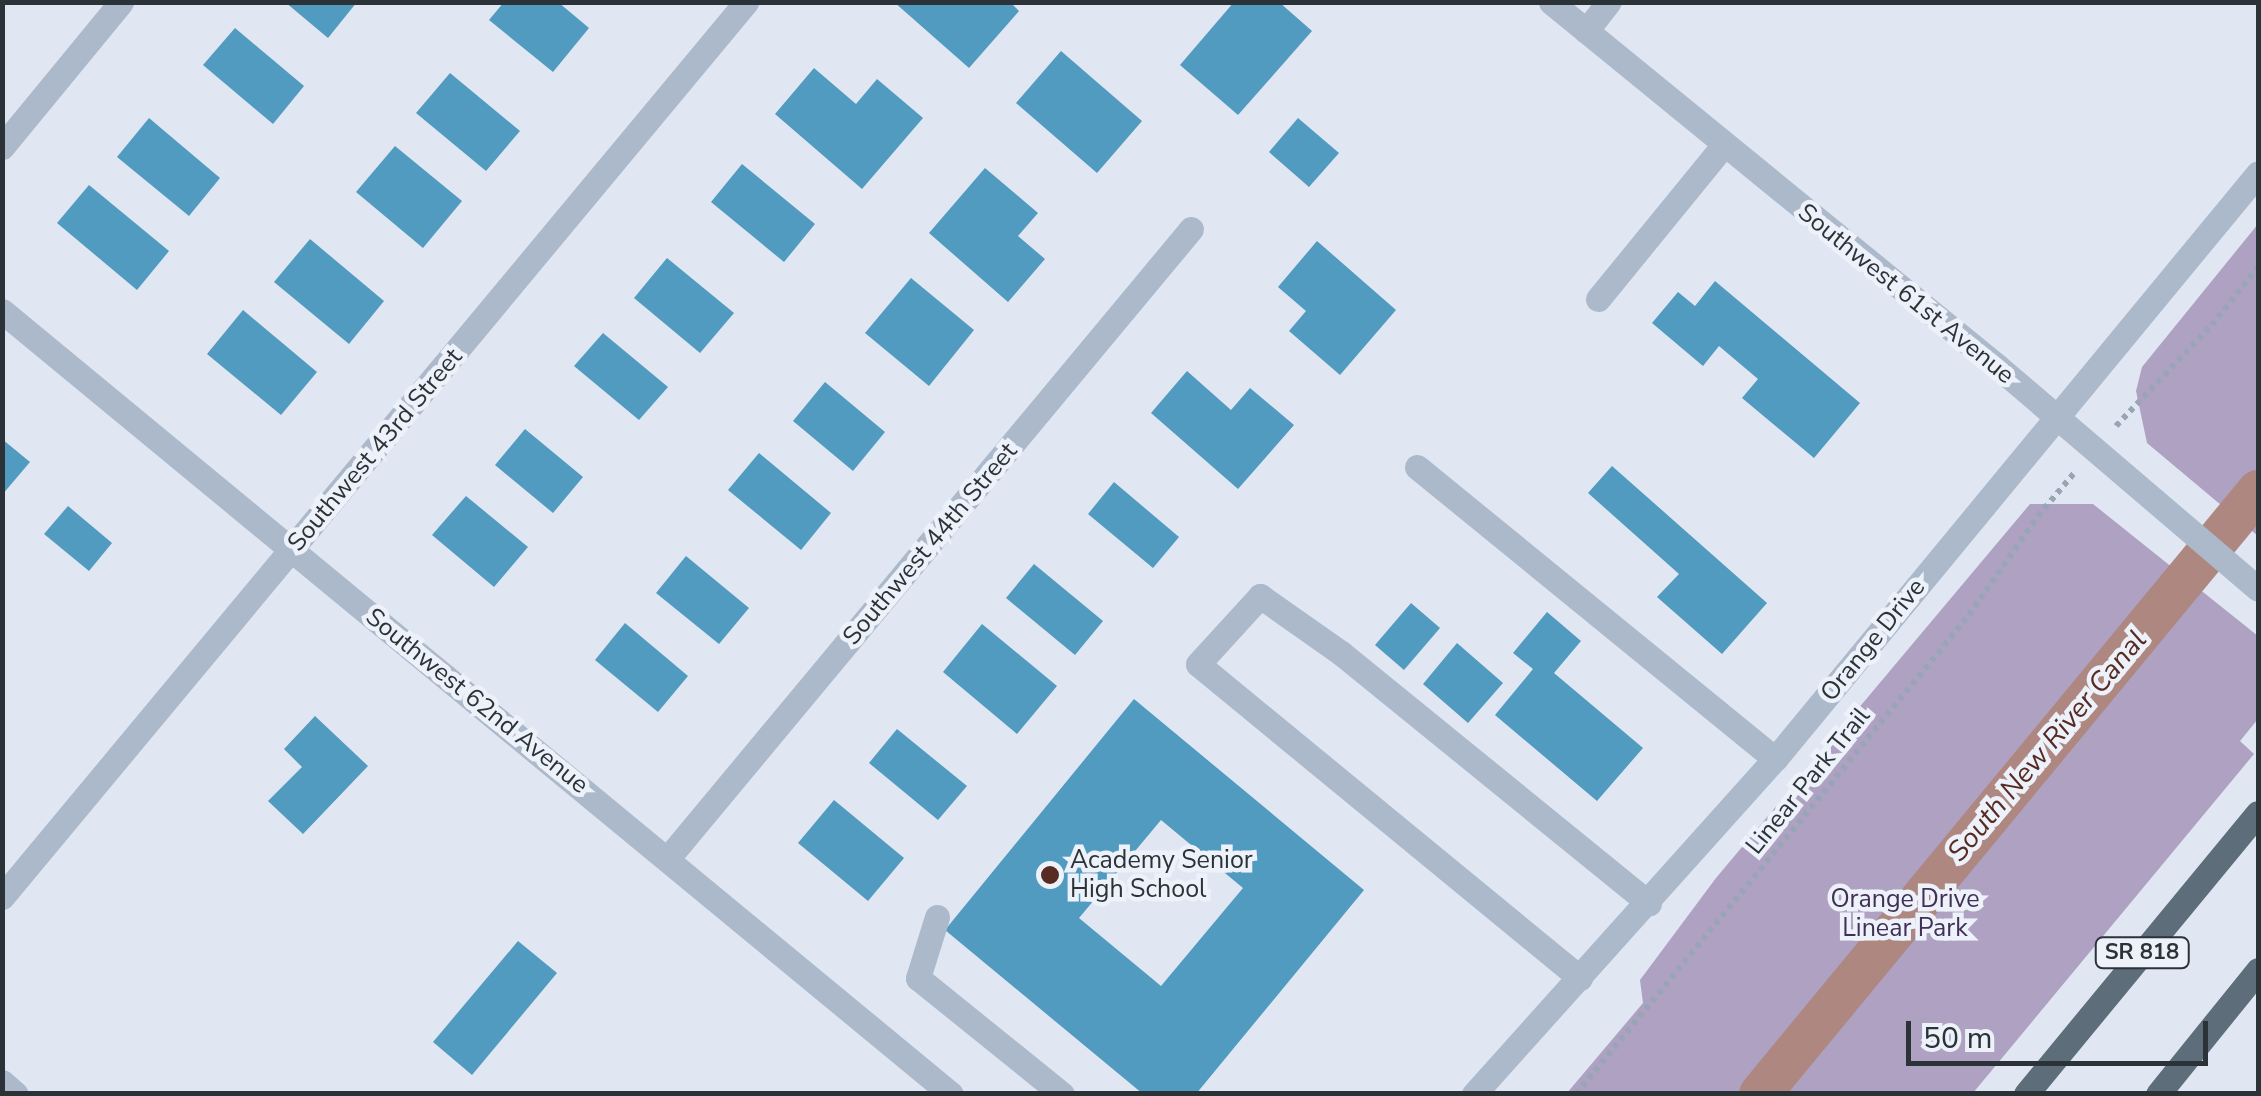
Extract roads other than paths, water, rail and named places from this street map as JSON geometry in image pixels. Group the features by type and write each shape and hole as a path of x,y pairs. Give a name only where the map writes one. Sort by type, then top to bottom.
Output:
{"main road":[{"name":"SR 818","path":"2026,1094 2258,813"},
{"path":"2158,1094 2258,970"}],"street":[{"path":"2,146 121,2"},
{"name":"Southwest 43rd Street","path":"2,897 746,2"},
{"name":"Southwest 61st Avenue","path":"1551,2 2258,589"},
{"path":"1586,32 1609,2"},
{"path":"1598,299 1723,146"},
{"name":"Orange Drive","path":"1474,1094 1649,904 1775,759 2258,173"},
{"name":"Southwest 44th Street","path":"668,858 1192,229"},
{"name":"Southwest 62nd Avenue","path":"2,311 951,1094"},
{"path":"1417,467 1775,759"},
{"path":"1580,978 1198,664 1260,596 1341,653 1649,904"},
{"path":"937,917 918,978 1062,1094"},
{"path":"2,1082 16,1094"}],"waterway":[{"name":"South New River Canal","path":"1760,1094 2258,491"}],"place":[{"name":"Academy Senior High School","path":"1050,875"}],"park label":[{"name":"Orange Drive Linear Park","path":"1905,914"}]}
